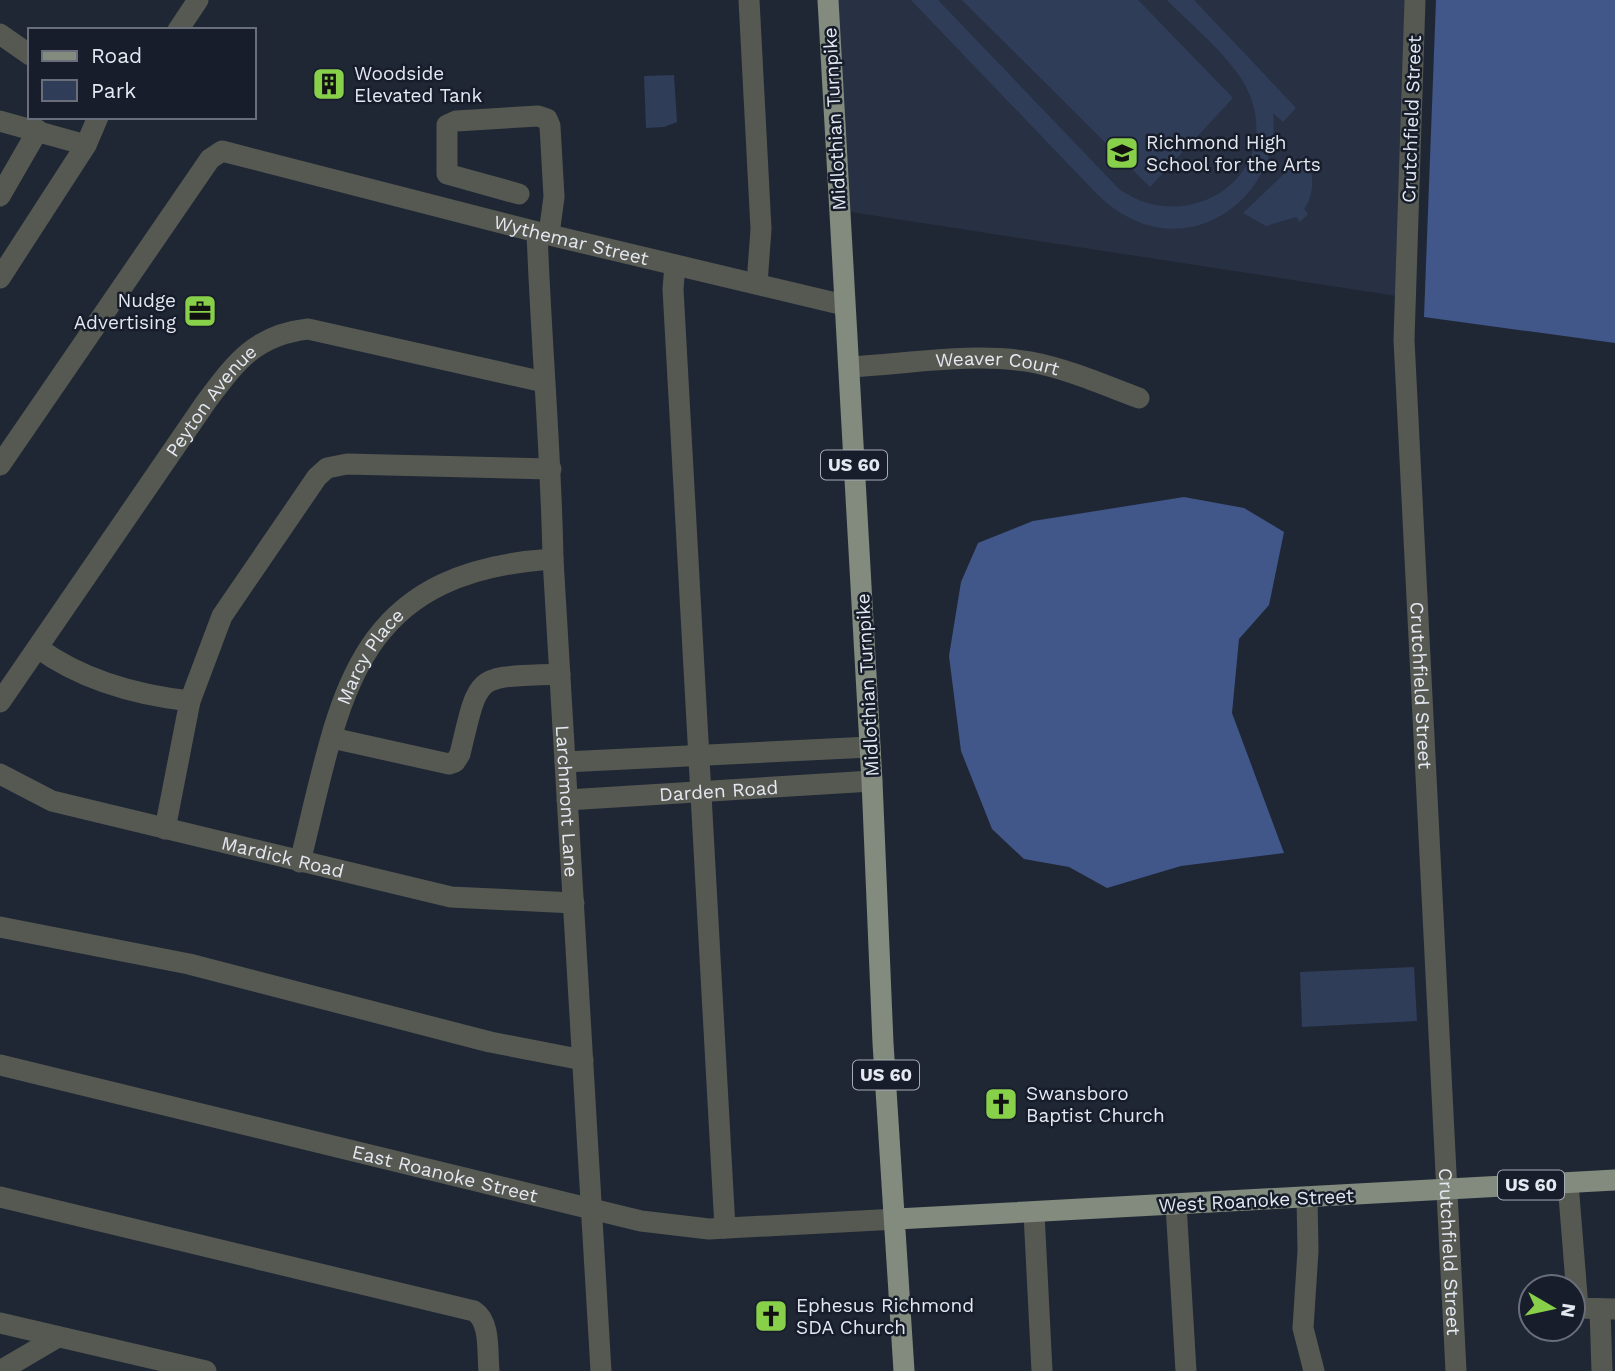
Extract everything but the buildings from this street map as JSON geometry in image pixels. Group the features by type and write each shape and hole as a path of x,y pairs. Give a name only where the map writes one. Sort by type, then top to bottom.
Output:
{"main road":[{"name":"Midlothian Turnpike","path":"828,0 872,781 883,1043 897,1219 904,1371"},
{"name":"West Roanoke Street","path":"897,1219 1615,1180"}],"street":[{"path":"179,28 198,0"},
{"path":"749,0 761,229 757,284"},
{"name":"Crutchfield Street","path":"1415,0 1404,340 1456,1371"},
{"path":"0,34 28,54"},
{"name":"Larchmont Lane","path":"536,198 447,174 447,125 456,121 538,116 547,119 550,126 536,198 543,233 544,382 551,469 553,559 601,1371"},
{"path":"0,278 86,145 97,119"},
{"path":"0,121 86,145"},
{"path":"0,196 38,130"},
{"name":"Wythemar Street","path":"0,465 210,159 222,151 298,173 844,305"},
{"path":"675,265 673,289 697,757 702,789 725,1228"},
{"name":"Peyton Avenue","path":"0,702 206,402 237,360 262,342 284,332 308,329 544,382"},
{"name":"Weaver Court","path":"849,367 995,359 1030,362 1059,369 1139,398"},
{"path":"165,829 191,701 222,616 304,492 327,468 347,464 551,469"},
{"name":"Marcy Place","path":"300,862 332,738 354,671 384,627 406,606 429,591 468,574 528,561 553,559"},
{"path":"38,648 72,669 107,683 152,697 191,701"},
{"path":"332,738 449,764 455,762 460,754 473,697 483,683 494,678 560,674"},
{"name":"Darden Road","path":"565,762 870,747"},
{"name":"Mardick Road","path":"0,774 52,801 451,897 574,903"},
{"name":"Darden Road","path":"567,800 702,789 872,781"},
{"path":"0,926 189,964 490,1042 583,1060"},
{"name":"East Roanoke Street","path":"0,1065 641,1221 725,1228 897,1219"},
{"path":"1569,1182 1578,1308 1607,1309 1602,1371"},
{"path":"0,1197 474,1311 480,1314 485,1326 489,1371"},
{"path":"1307,1197 1308,1251 1303,1328 1314,1371"},
{"path":"1176,1205 1186,1371"},
{"path":"1034,1213 1042,1371"},
{"path":"0,1323 152,1365 206,1371"},
{"path":"0,1371 58,1337"}],"shaded area":[{"name":"Richmond High School for the Arts","path":"827,0 1415,0 1403,297 838,210"},
{"path":"1436,0 1615,0 1615,343 1424,317"},
{"path":"1184,497 1244,508 1284,532 1269,605 1239,639 1232,713 1284,853 1181,866 1107,888 1069,867 1024,859 992,829 961,751 949,656 961,582 978,543 1033,521"}],"green space":[{"path":"911,0 938,0 1119,189 1145,202 1172,207 1198,203 1221,192 1240,175 1252,154 1256,127 1251,98 1236,72 1214,46 1167,0 1194,0 1296,108 1283,122 1273,113 1273,138 1267,161 1256,183 1240,201 1222,215 1200,225 1176,229 1143,224 1114,209 1102,199"},
{"path":"962,0 1138,0 1233,98 1150,187"},
{"path":"674,75 677,122 664,127 646,128 644,76"},
{"path":"1304,155 1312,175 1312,189 1304,209 1308,214 1300,222 1296,217 1266,226 1243,213"},
{"path":"1414,967 1417,1021 1302,1027 1300,972"}],"place":[{"name":"Woodside Elevated Tank","path":"329,84"},
{"name":"Richmond High School for the Arts","path":"1122,153"},
{"name":"Nudge Advertising","path":"200,311"},
{"name":"Swansboro Baptist Church","path":"1001,1104"},
{"name":"Ephesus Richmond SDA Church","path":"771,1316"}]}
